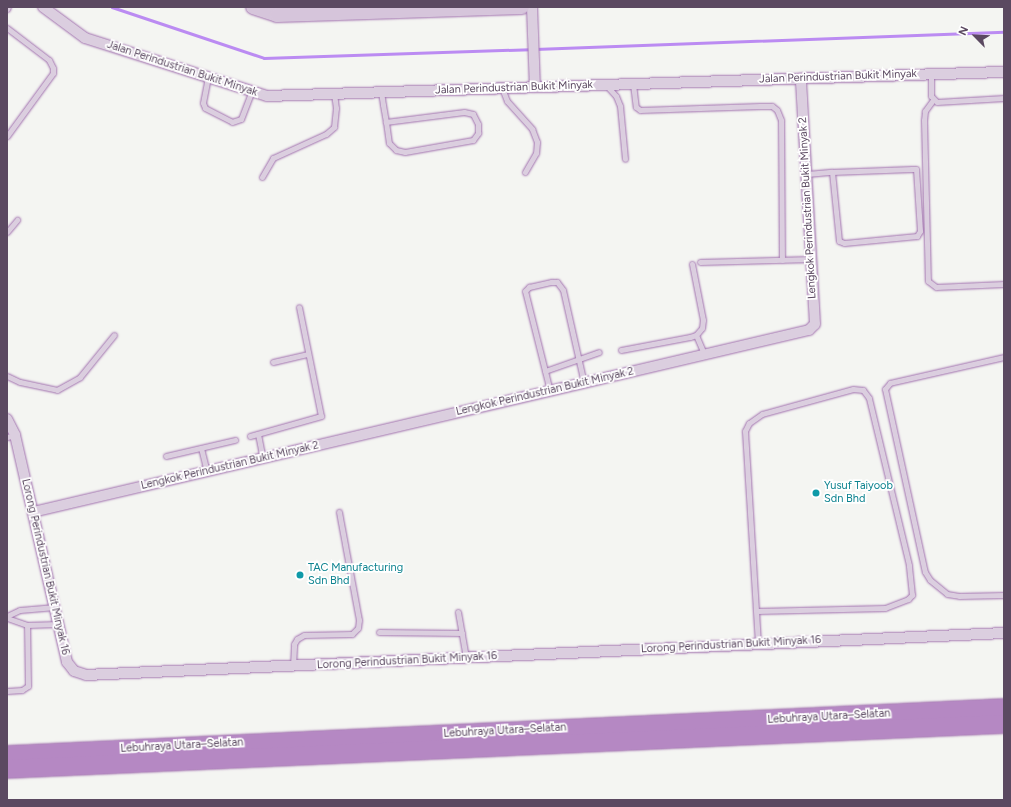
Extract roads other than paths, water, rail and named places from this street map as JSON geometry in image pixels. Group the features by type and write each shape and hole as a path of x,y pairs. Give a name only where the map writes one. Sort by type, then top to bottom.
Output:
{"highway":[{"name":"Lebuhraya Utara–Selatan","path":"7,754 1004,708"},
{"name":"Lebuhraya Utara–Selatan","path":"7,769 1004,724"}],"main road":[{"path":"253,7 277,14 522,7"}],"street":[{"name":"Jalan Perindustrian Bukit Minyak","path":"43,7 85,38 267,96 502,88 535,82 606,85 1004,72"},
{"path":"533,12 535,82"},
{"name":"Lengkok Perindustrian Bukit Minyak 2","path":"33,512 809,330 814,324 812,259 801,78"},
{"name":"Lorong Perindustrian Bukit Minyak 16","path":"7,419 33,512 58,624 70,668 86,675 758,643 1004,633"}],"lane":[{"path":"7,28 50,60 53,68 53,72 7,136"},
{"path":"931,74 933,100 925,111 924,120 928,281 936,287 1004,284"},
{"path":"208,77 203,103 205,108 232,122 241,119 252,91"},
{"path":"633,84 636,107 640,110 772,106 778,110 781,120 782,260"},
{"path":"606,85 616,96 620,106 625,159"},
{"path":"502,88 507,101 532,129 537,142 536,153 525,172"},
{"path":"381,92 389,143 396,150 405,152 473,140 478,133 478,124 473,114 464,112 386,122"},
{"path":"262,177 273,158 326,134 334,127 336,108 334,94"},
{"path":"933,100 943,102 1004,98"},
{"path":"807,174 832,172 916,169 920,231 917,236 844,243 839,241 832,172"},
{"path":"7,232 17,220"},
{"path":"700,262 812,259"},
{"path":"621,350 696,335 702,328 703,320 692,264"},
{"path":"550,391 525,296 529,288 551,282 561,285 584,384"},
{"path":"250,436 321,416 299,307"},
{"path":"7,376 20,382 57,390 80,377 114,335"},
{"path":"696,335 704,354"},
{"path":"545,371 599,352"},
{"path":"273,362 308,354"},
{"path":"1004,357 890,383 885,389 925,572 930,580 946,594 959,596 1004,596"},
{"path":"757,611 885,608 908,599 912,595 910,565 868,398 863,390 853,389 762,414 749,423 744,439 758,643"},
{"path":"258,434 263,459"},
{"path":"166,456 235,440"},
{"path":"201,448 207,472"},
{"path":"293,666 294,644 297,639 304,635 352,634 358,628 359,620 339,512"},
{"path":"7,617 20,610 54,607"},
{"path":"458,612 466,658"},
{"path":"7,617 27,625 58,624"},
{"path":"7,691 22,690 28,686 27,625"},
{"path":"379,632 462,633"}],"waterway":[{"path":"112,7 264,58 530,49"},
{"path":"535,49 1004,32"}],"place":[{"name":"Yusuf Taiyoob Sdn Bhd","path":"816,493"},
{"name":"TAC Manufacturing Sdn Bhd","path":"300,575"}]}
